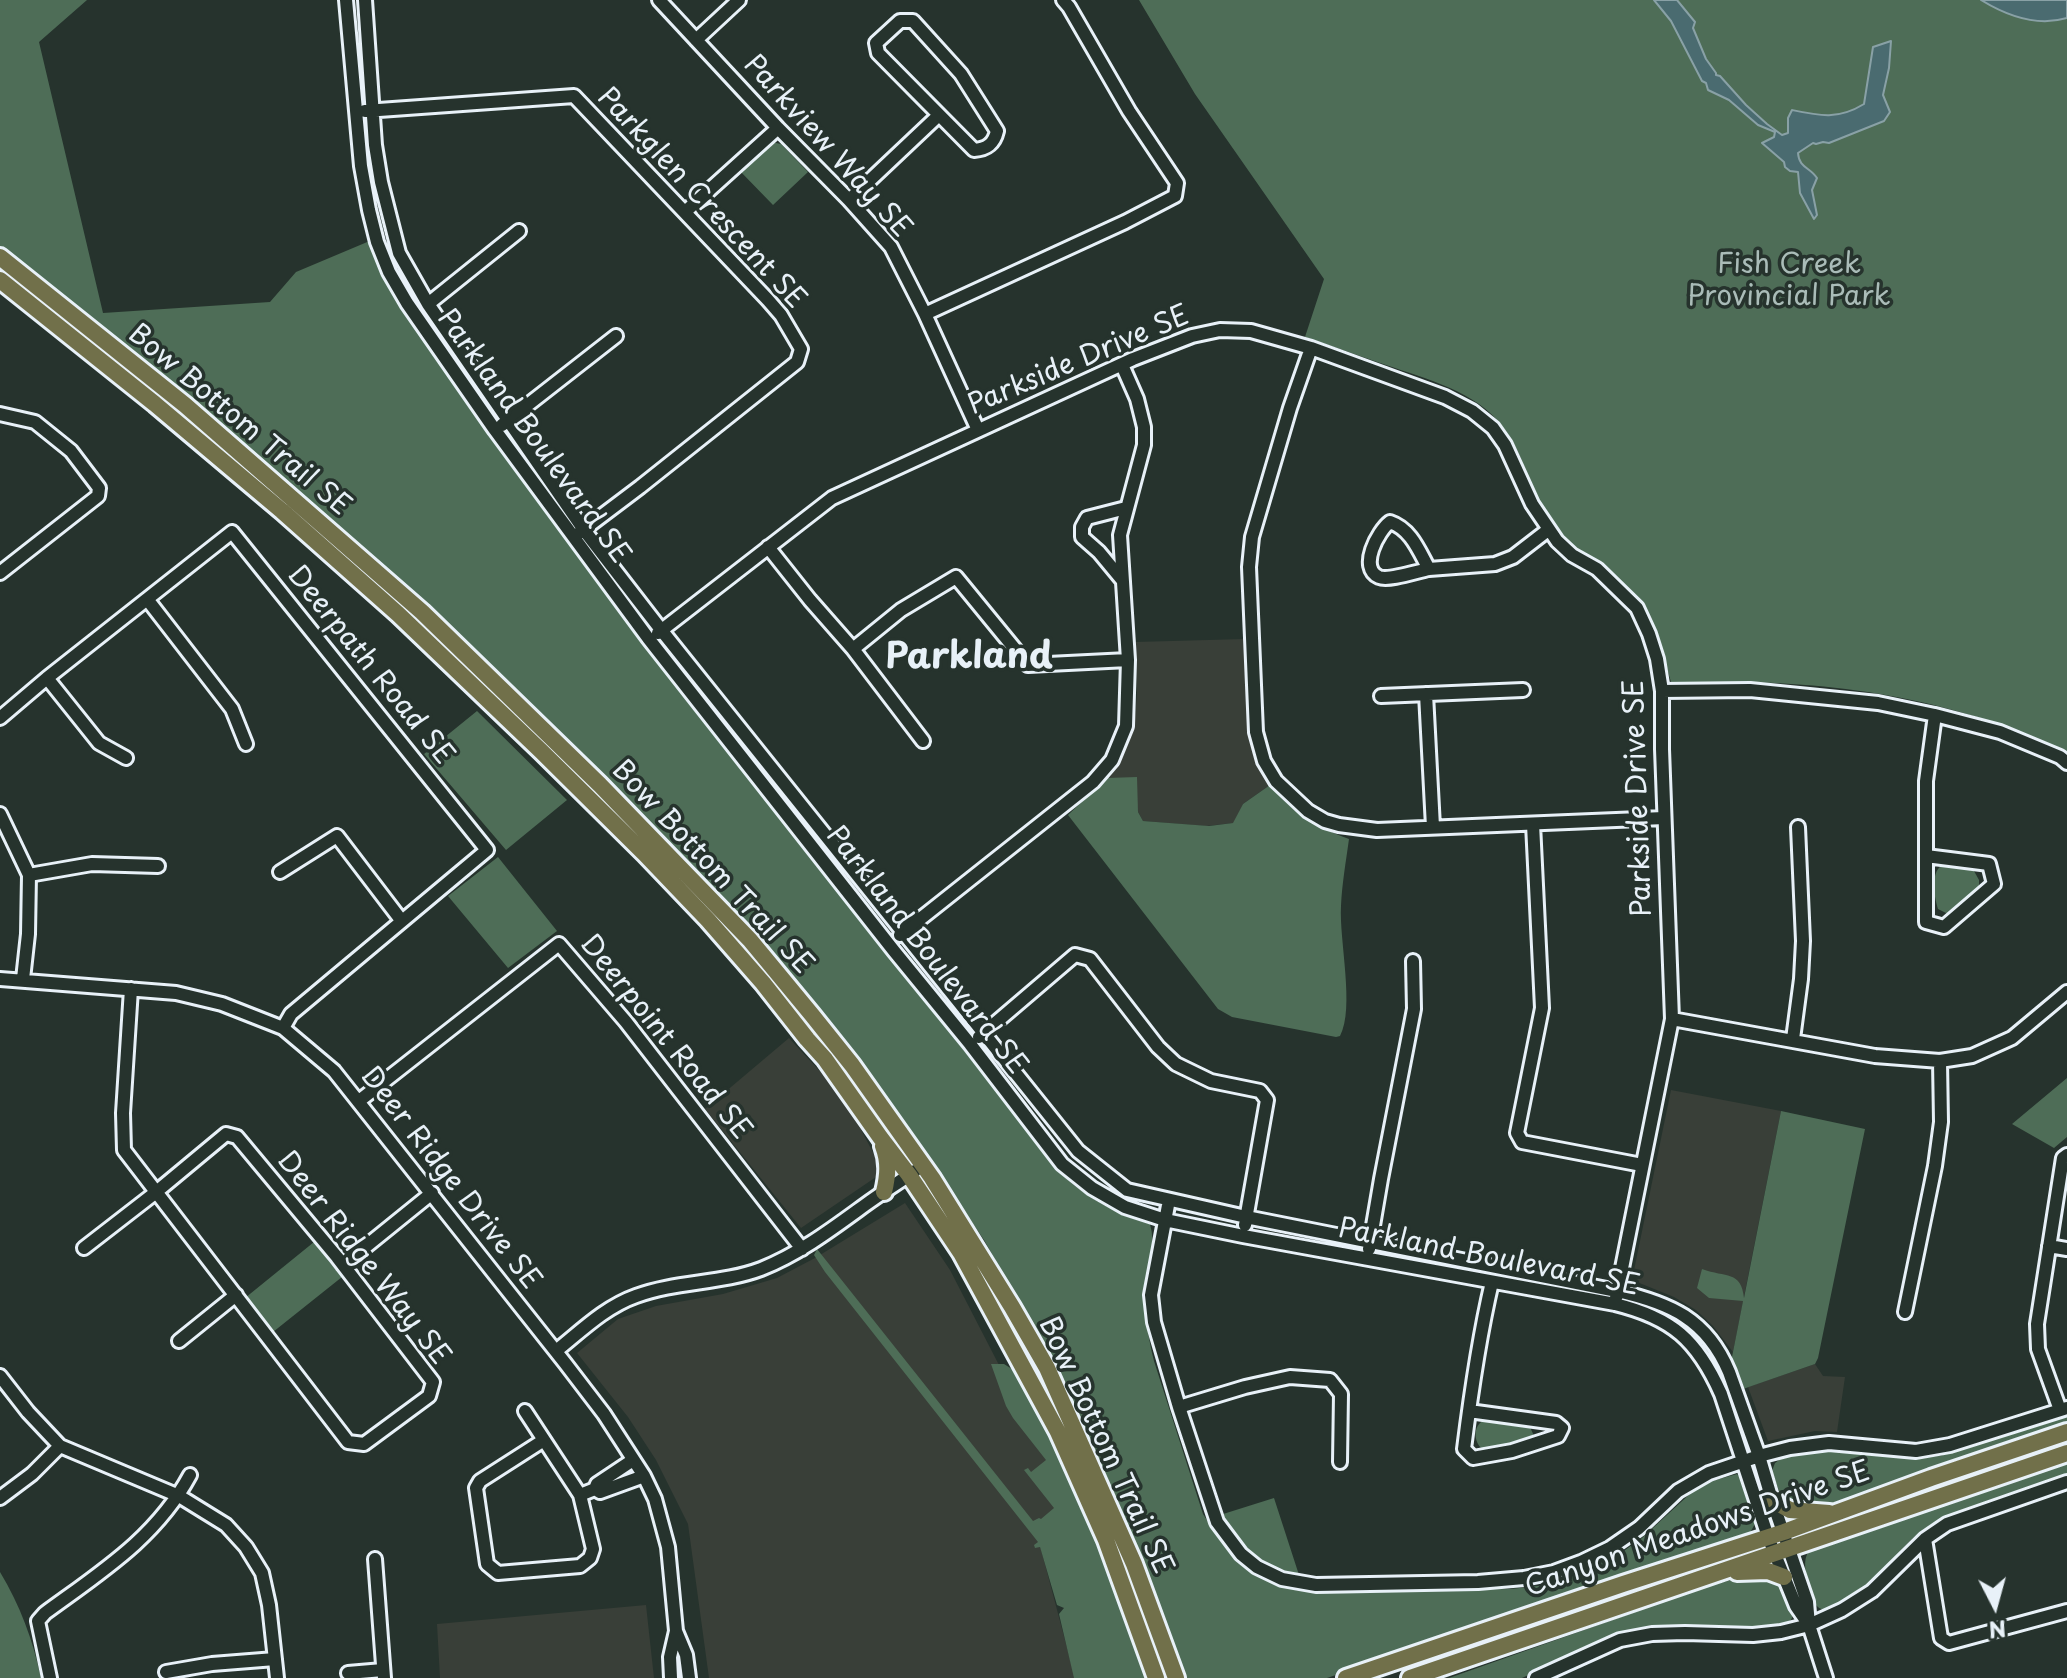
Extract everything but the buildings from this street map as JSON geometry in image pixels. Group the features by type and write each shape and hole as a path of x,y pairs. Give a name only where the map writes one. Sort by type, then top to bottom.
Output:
{"main road":[{"name":"Bow Bottom Trail SE","path":"0,257 185,405 410,601 600,785 750,940 852,1065 916,1170 1058,1432 1106,1540 1156,1678"},
{"name":"Bow Bottom Trail SE","path":"0,280 273,503 398,614 644,853 745,962 825,1059 880,1137 916,1170 998,1284 1047,1368 1134,1564 1176,1678"},
{"path":"880,1137 888,1174 884,1192"},
{"name":"Canyon Meadows Drive SE","path":"1346,1678 1776,1534 2067,1432"},
{"name":"Canyon Meadows Drive SE","path":"1410,1678 2067,1453"},
{"path":"1772,1500 1790,1510 1834,1514"},
{"path":"1703,1577 1748,1571 1768,1571 1784,1577"}],"street":[{"name":"Parkland Boulevard SE","path":"346,0 361,166 369,210 389,272 407,303 495,430 662,631 1078,1151 1127,1190 1616,1297 1651,1315 1688,1339 1710,1369 1742,1462 1782,1551"},
{"name":"Parkland Boulevard SE","path":"365,0 381,182 399,253 428,304 508,421 648,638 1062,1164 1092,1188 1125,1207 1165,1220 1492,1282 1616,1297 1651,1298 1680,1313 1707,1335 1723,1359 1759,1456 1772,1500 1776,1534"},
{"name":"Parkview Way SE","path":"659,0 891,247 978,430"},
{"path":"696,40 739,0"},
{"path":"925,314 1175,196 1177,183 1129,111 1063,0"},
{"path":"900,21 913,21 961,74 997,131 994,141 983,150 974,150 939,115 878,53 876,43 900,21"},
{"name":"Parkglen Crescent SE","path":"356,112 574,96 781,315 801,349 797,362 579,534"},
{"path":"849,200 939,115"},
{"path":"685,212 778,128"},
{"path":"428,304 519,231"},
{"name":"Parkside Drive SE","path":"648,638 662,631 832,498 1192,336 1220,330 1251,331 1311,348 1445,397 1472,411 1493,428 1505,445 1532,504 1557,541 1572,555 1597,569 1637,608 1657,659 1662,691 1672,1019 1616,1297"},
{"path":"495,430 616,336"},
{"path":"1311,348 1252,537 1249,567 1256,732 1264,761 1276,781 1308,811 1325,821 1352,828 1377,830 1664,818"},
{"path":"888,943 1080,794 1112,760 1126,726 1128,660 1120,535 1144,445 1144,427 1137,399 1122,365"},
{"path":"0,414 35,422 71,451 99,488 98,496 0,573"},
{"path":"1123,581 1082,537 1082,527 1087,518 1126,508"},
{"path":"1429,569 1409,534 1400,526 1390,522 1382,528 1375,538 1370,561 1372,571 1379,577 1390,578 1429,569 1495,564 1513,557 1548,530"},
{"name":"Deerpath Road SE","path":"0,718 232,532 487,850 291,1014 283,1028"},
{"path":"768,547 853,649 923,741"},
{"path":"853,649 901,610 956,577 1028,665 1128,660"},
{"path":"147,599 232,709 246,744"},
{"path":"47,678 99,743 126,758"},
{"path":"1381,696 1523,690"},
{"path":"1662,691 1750,690 1878,703 2000,732 2060,757 2067,763"},
{"path":"1426,694 1433,827"},
{"path":"1926,856 1989,864 1994,884 1944,927 1926,922 1926,856 1926,781 1935,715"},
{"path":"0,814 29,875 23,979"},
{"path":"1533,824 1542,1008 1517,1133 1522,1142 1642,1165"},
{"path":"1793,1039 1803,941 1798,827"},
{"path":"280,872 337,836 401,920"},
{"path":"29,875 92,864 158,866"},
{"name":"Deerpoint Road SE","path":"359,1101 559,944 626,1022 802,1249"},
{"path":"970,1044 1075,955 1090,959 1158,1047 1176,1064 1211,1081 1260,1091 1267,1100 1243,1236"},
{"path":"1368,1258 1414,1009 1413,961"},
{"name":"Deer Ridge Drive SE","path":"0,979 176,993 222,1004 283,1028 334,1071 556,1351 604,1414 644,1476 655,1499 668,1547 676,1631 686,1655 689,1678"},
{"name":"Deer Ridge Way SE","path":"131,989 123,1113 124,1150 155,1193 348,1442 364,1444 429,1396 433,1382 343,1265 237,1137 226,1134 155,1193"},
{"path":"1672,1019 1875,1056 1940,1061 1972,1056 2012,1038 2067,992"},
{"path":"1905,1312 1935,1166 1941,1122 1940,1061"},
{"path":"1169,1200 1151,1295 1154,1322 1213,1513 1227,1538 1257,1567 1282,1579 1316,1585 1478,1582 1524,1578 1581,1562 1610,1548 1639,1528 1678,1491 1709,1473 1759,1456 1829,1443 1916,1451 1950,1445 2064,1409 2038,1349 2037,1324 2063,1158 2067,1155"},
{"path":"556,1351 607,1310 635,1296 756,1271 802,1249 916,1170"},
{"path":"84,1248 155,1193"},
{"path":"343,1265 432,1193"},
{"path":"2049,1246 2067,1249"},
{"path":"1469,1411 1556,1423 1562,1428 1558,1436 1512,1451 1473,1458 1464,1449 1469,1411 1474,1376 1492,1282"},
{"path":"179,1341 236,1295"},
{"path":"1670,1327 1680,1313"},
{"path":"0,1376 60,1446 179,1496 226,1525 246,1547 262,1573 269,1605 277,1678"},
{"path":"1179,1407 1290,1377 1330,1380 1341,1394 1340,1462"},
{"path":"525,1411 544,1440 580,1495 593,1549 590,1558 580,1566 498,1573 487,1564 476,1488 480,1481 544,1440"},
{"path":"0,1498 32,1474 60,1446"},
{"path":"580,1495 595,1489 597,1484 633,1460"},
{"path":"50,1678 38,1621 156,1526 179,1496 190,1475"},
{"path":"595,1489 600,1492 644,1476"},
{"path":"1536,1678 1620,1640 1674,1633 1753,1635 1809,1625 1842,1610 1872,1591 1925,1539 1947,1524 2067,1482"},
{"path":"1925,1539 1941,1638 1949,1643 2067,1611"},
{"path":"1782,1551 1784,1577 1796,1606 1809,1625"},
{"path":"1782,1551 1807,1602 1809,1625 1826,1678"},
{"path":"348,1673 383,1674 375,1559"},
{"name":"Deer Ridge Drive SE","path":"671,1678 670,1657 676,1631"},
{"path":"166,1672 212,1664 275,1659"}],"shaded area":[{"path":"1245,639 1250,730 1259,768 1270,785 1243,804 1234,823 1206,826 1143,821 1136,799 1107,778 1123,754 1135,716 1135,642"},
{"path":"789,1038 843,1096 876,1158 879,1175 801,1228 705,1109"},
{"path":"1671,1090 1781,1111 1733,1352 1696,1310 1674,1297 1632,1280"},
{"path":"905,1203 950,1270 999,1365 1077,1499 1037,1534 1075,1678 709,1678 688,1524 656,1460 628,1417 577,1353 618,1319 656,1306 723,1294 777,1278"},
{"path":"1815,1364 1823,1376 1845,1377 1837,1432 1815,1431 1768,1441 1748,1387"},
{"path":"646,1605 654,1678 440,1678 437,1624"}],"green space":[{"path":"0,0 87,0 39,42 103,313 270,302 296,272 372,240 403,301 473,411 636,633 1055,1166 1095,1200 1150,1224 1152,1247 1146,1305 1154,1361 1203,1514 1234,1558 1283,1586 1308,1591 1511,1589 1546,1585 1618,1555 1642,1538 1693,1491 1712,1481 1737,1474 1742,1479 1756,1522 1751,1531 1745,1536 1327,1678 1184,1678 1145,1566 1103,1468 1041,1340 984,1240 943,1179 838,1034 799,986 661,835 491,667 247,448 0,247"},
{"name":"Fish Creek Provincial Park","path":"1139,0 2067,0 2067,756 1978,717 1875,693 1770,683 1672,685 1652,624 1636,597 1613,574 1560,534 1543,509 1519,453 1492,415 1465,395 1449,388 1305,337 1324,279 1195,94"},
{"path":"771,142 781,144 808,172 773,205 739,170"},
{"path":"477,711 567,800 506,850 424,754"},
{"path":"1137,777 1138,812 1143,821 1209,826 1233,823 1243,804 1270,785 1287,804 1306,818 1349,839 1341,906 1346,1009 1340,1036 1232,1017 1218,1009 1068,815 1107,778"},
{"path":"498,857 557,931 508,968 448,896"},
{"path":"1945,863 1974,871 1979,880 1979,887 1952,916 1938,909 1934,890 1937,872"},
{"path":"2067,1078 2067,1137 2054,1148 2012,1124"},
{"path":"1781,1111 1865,1129 1818,1358 1815,1364 1743,1389 1731,1362 1743,1301 1709,1298 1697,1288 1702,1269 1736,1279 1744,1298"},
{"path":"314,1242 342,1277 273,1332 245,1298"},
{"path":"817,1249 1033,1521 1041,1519 1054,1508 1024,1470 1028,1468 1031,1472 1046,1460 1006,1406 991,1364 1004,1364 1028,1387 1092,1523 1149,1678 1074,1678 1059,1614 1064,1608 1057,1605 1040,1547 1035,1548 1034,1545 1038,1542 825,1272 814,1255"},
{"path":"2067,1413 2067,1428 1858,1499 1816,1507 1787,1502 1780,1494 1772,1471 1775,1463 1783,1457 1818,1450 1897,1457 1940,1456"},
{"path":"1486,1419 1530,1427 1534,1436 1531,1441 1487,1452 1479,1445 1476,1436 1478,1426"},
{"path":"2067,1461 2067,1476 1930,1525 1904,1547 1871,1586 1844,1603 1824,1610 1815,1604 1805,1568 1809,1550"},
{"path":"1274,1498 1299,1575 1273,1568 1249,1556 1236,1544 1220,1515"},
{"path":"0,1572 25,1623 41,1678 0,1678"},
{"path":"1743,1577 1763,1578 1777,1583 1790,1602 1794,1613 1791,1620 1780,1627 1678,1626 1628,1633 1604,1640 1522,1678 1449,1678 1708,1586"}],"water":[{"path":"1654,0 1677,0 1695,22 1693,28 1716,75 1782,135 1788,133 1788,118 1792,110 1837,115 1864,104 1873,47 1891,41 1883,95 1890,112 1884,121 1829,143 1813,143 1798,153 1803,165 1817,178 1812,190 1817,215 1814,219 1800,193 1798,172 1785,167 1784,162 1762,143 1774,137 1775,132 1758,125 1729,100 1708,90 1671,21"},
{"path":"1981,0 2067,0 2067,18 2045,21 2022,18"}],"district":[{"name":"Parkland","path":"969,658"}]}
